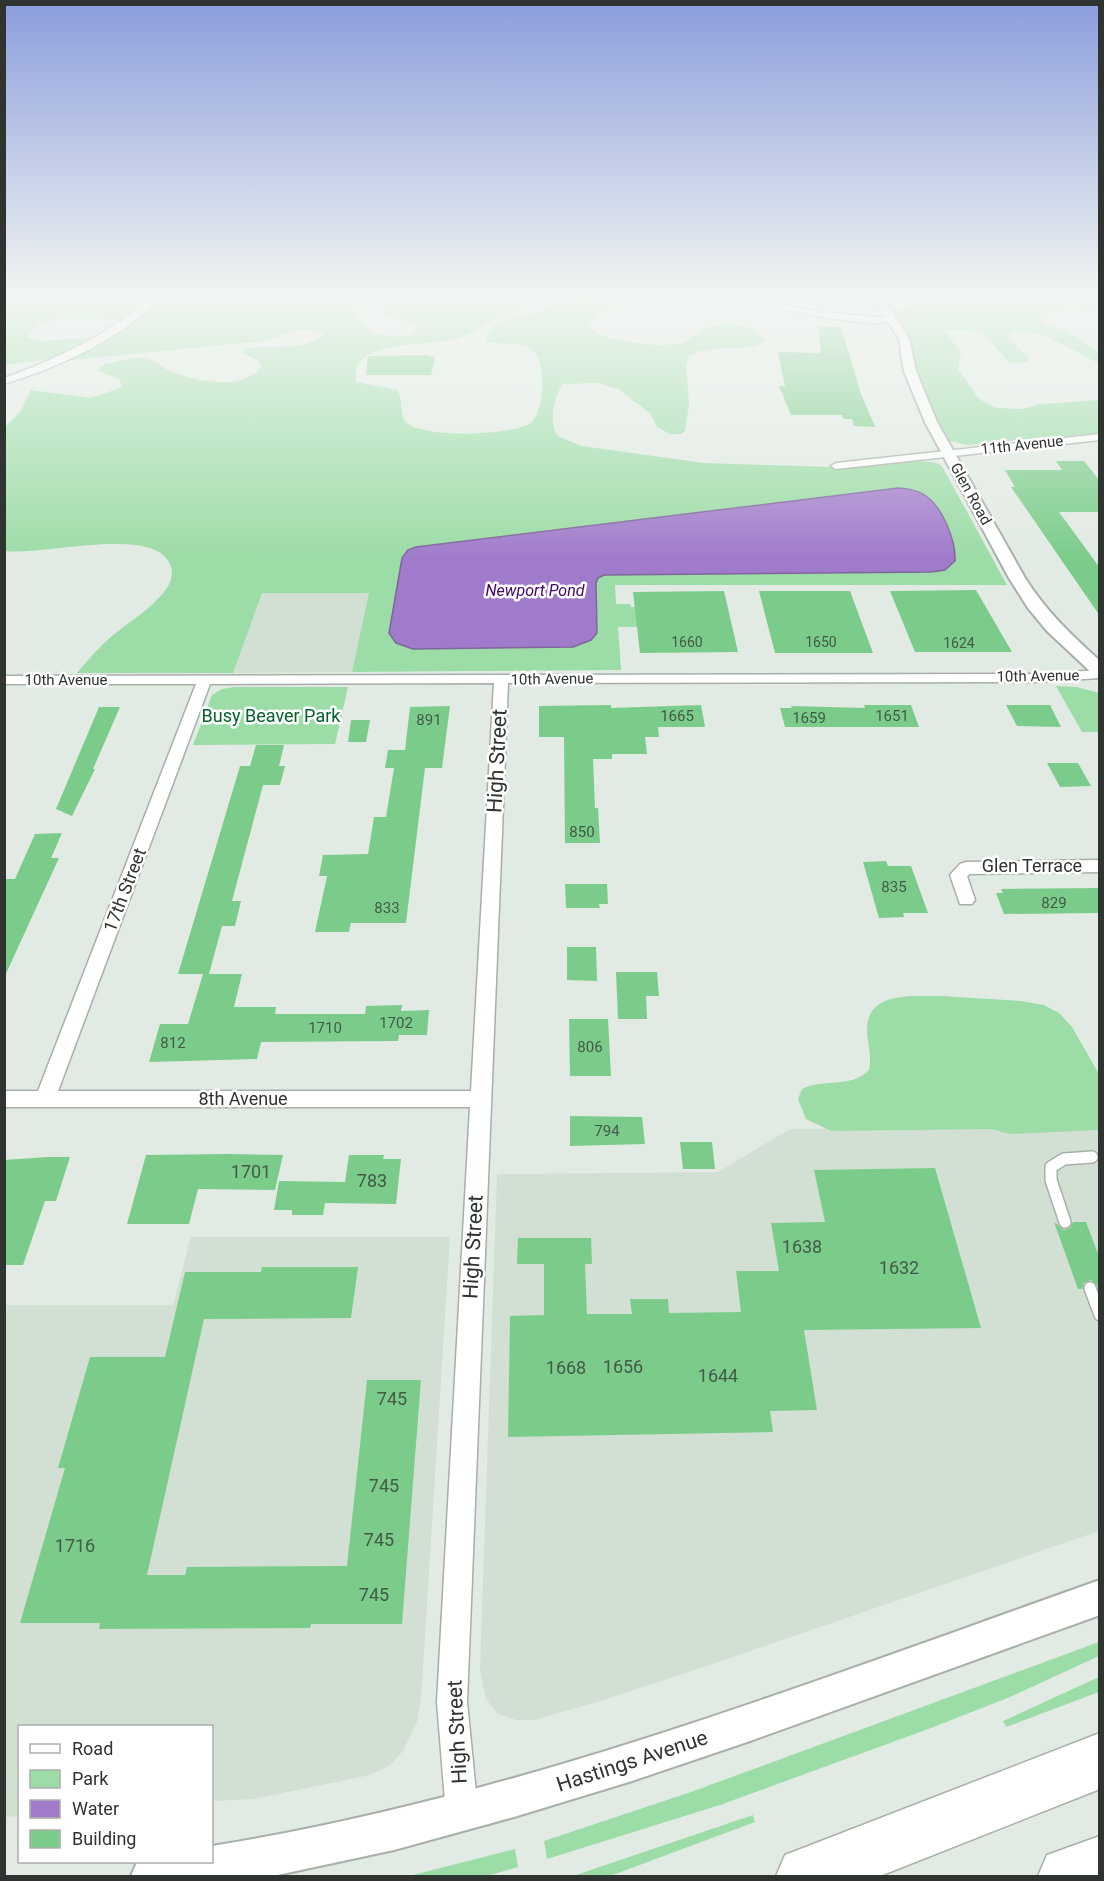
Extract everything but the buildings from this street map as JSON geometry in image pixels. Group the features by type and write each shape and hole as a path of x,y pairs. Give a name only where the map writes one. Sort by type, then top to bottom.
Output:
{"highway":[{"path":"806,1876 1100,1761"},
{"path":"1068,1876 1100,1866"}],"street":[{"name":"Glen Road","path":"914,383 947,452 1034,604 1065,641 1100,673"},
{"name":"11th Avenue","path":"836,466 1100,437"},
{"name":"10th Avenue","path":"4,680 1037,678 1100,673"},
{"name":"17th Street","path":"45,1098 204,680"},
{"name":"High Street","path":"462,1814 452,1702 501,680"},
{"name":"Glen Terrace","path":"966,900 958,875 966,868 1100,866"},
{"name":"8th Avenue","path":"4,1098 481,1099"},
{"name":"Hastings Avenue","path":"151,1876 272,1859 462,1814 634,1762 1100,1597"}],"lane":[{"path":"1065,1222 1051,1180 1051,1167 1064,1159 1092,1157"},
{"path":"1090,1288 1100,1315"}],"shaded area":[{"path":"385,525 352,672 213,673 264,540"},
{"path":"1099,1125 1099,1531 597,1702 534,1720 516,1720 498,1714 486,1699 480,1669 497,1174 718,1172 790,1129"},
{"path":"191,1237 450,1237 421,1700 417,1722 403,1751 389,1766 370,1775 254,1799 213,1801 213,1725 18,1725 18,1816 5,1817 5,1305 173,1305"}],"green space":[{"path":"121,383 361,383 397,390 403,417 414,427 428,431 466,434 505,431 530,423 539,409 542,383 687,383 689,404 685,431 682,434 670,434 657,427 650,413 618,389 597,383 563,384 553,410 555,431 558,436 582,446 704,463 831,467 835,470 908,461 934,463 942,466 1007,585 615,585 616,604 630,604 631,607 635,607 638,627 618,627 621,670 352,672 369,593 262,593 233,673 77,673 107,640 161,595 171,579 171,565 158,551 140,546 118,544 5,551 4,428 20,412 31,390 91,398 120,388"},
{"path":"922,383 968,383 979,399 997,408 1022,409 1041,404 1099,400 1099,433 967,445 950,441 937,419"},
{"path":"1056,686 1077,687 1099,693 1099,732 1082,732"},
{"name":"Busy Beaver Park","path":"348,687 335,744 193,745 212,695 222,689"},
{"path":"941,996 1021,1001 1044,1005 1059,1013 1072,1027 1099,1074 1099,1130 1010,1134 991,1129 831,1131 806,1119 798,1099 802,1089 854,1079 869,1070 867,1032 869,1018 874,1009 882,1002 893,999"},
{"path":"1099,1642 1099,1656 1010,1697 720,1805 547,1859 544,1841 691,1792"},
{"path":"1099,1677 1099,1692 1006,1727 1003,1721"},
{"path":"753,1815 755,1822 610,1876 573,1876"},
{"path":"515,1849 518,1867 487,1876 409,1876"}],"water":[{"name":"Newport Pond","path":"898,488 923,494 938,508 951,535 955,553 955,561 945,570 604,575 598,578 596,583 597,633 591,640 573,647 413,649 396,643 389,633 402,558 408,550 416,547"}]}
